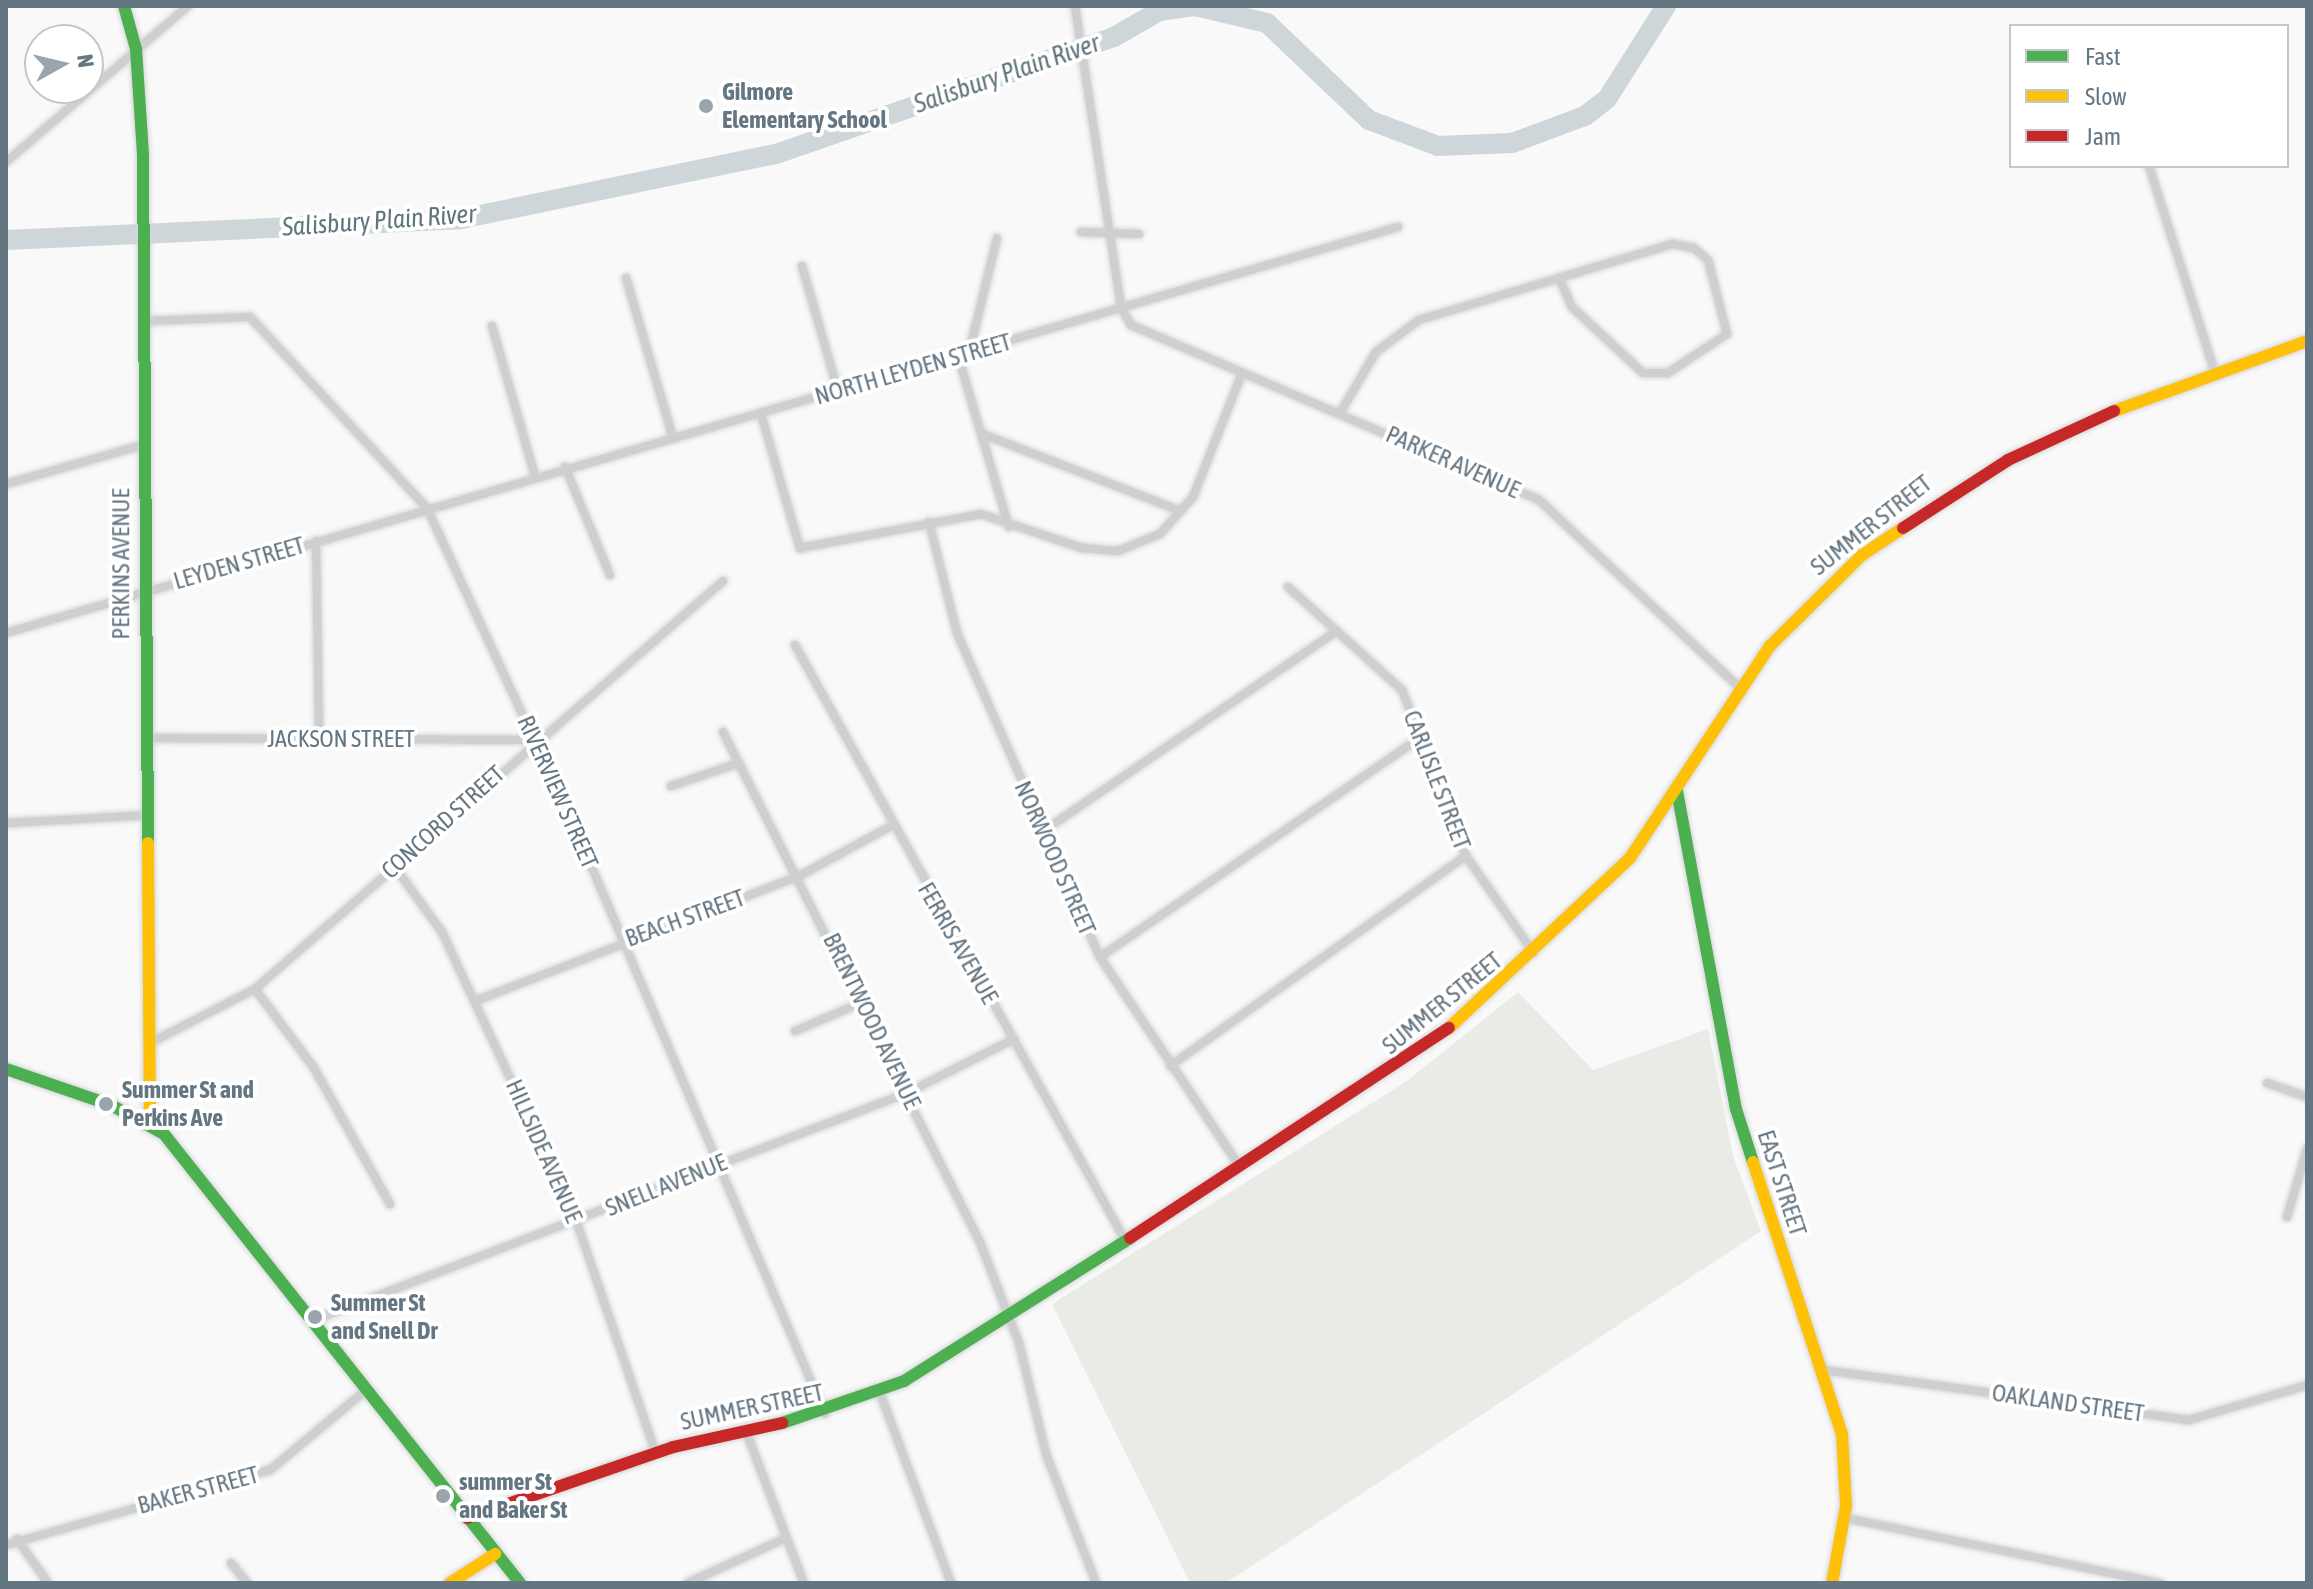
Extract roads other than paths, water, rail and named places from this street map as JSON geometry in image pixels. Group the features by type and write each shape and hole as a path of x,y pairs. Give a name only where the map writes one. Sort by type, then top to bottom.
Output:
{"street":[{"name":"PERKINS AVENUE","path":"124,6 136,49 144,223 142,445 150,1123"},
{"path":"6,162 188,6"},
{"path":"1075,6 1121,308"},
{"path":"2150,168 2215,373"},
{"name":"NORTH LEYDEN STREET","path":"427,508 761,414 1398,227"},
{"path":"1081,232 1139,234"},
{"path":"969,353 997,238"},
{"path":"1340,413 1376,352 1407,326 1559,278 1669,245 1689,245 1708,260 1727,328 1717,345 1668,373 1643,373 1624,361 1572,307 1559,278"},
{"path":"802,266 838,391"},
{"path":"626,278 673,438"},
{"name":"PARKER AVENUE","path":"1121,308 1139,330 1539,500 1741,689"},
{"name":"RIVERVIEW STREET","path":"145,321 250,317 427,508 536,740 825,1414"},
{"path":"492,326 535,476"},
{"name":"SUMMER STREET","path":"467,1518 656,1453 825,1414 880,1393 1240,1167 1428,1046 1535,955 1638,849 1741,689 1828,584 1939,498 2094,420 2307,341"},
{"path":"958,356 985,435 1009,527"},
{"path":"761,414 800,548 981,514 1009,527 1118,551 1152,539 1181,511 1219,440 1242,373"},
{"path":"985,435 1181,511"},
{"path":"6,484 142,445"},
{"path":"565,467 610,575"},
{"name":"LEYDEN STREET","path":"6,633 427,508"},
{"name":"NORWOOD STREET","path":"929,522 957,633 1042,832 1100,957 1240,1167"},
{"path":"316,541 319,739"},
{"name":"CONCORD STREET","path":"150,1043 255,989 536,740 723,581"},
{"name":"CARLISLE STREET","path":"1288,587 1334,633 1402,690 1418,739 1466,856 1535,955"},
{"path":"1042,832 1334,633"},
{"name":"FERRIS AVENUE","path":"795,645 891,826 1125,1240"},
{"name":"BRENTWOOD AVENUE","path":"723,732 863,1002 1010,1314 1046,1454 1096,1583"},
{"name":"JACKSON STREET","path":"145,738 536,740"},
{"path":"1100,957 1418,739"},
{"path":"671,786 739,763"},
{"name":"EAST STREET","path":"1677,791 1736,1109 1824,1370 1844,1448 1845,1518 1832,1583"},
{"path":"6,823 147,815"},
{"name":"BEACH STREET","path":"475,1001 623,941 799,876 891,826"},
{"path":"1170,1066 1466,856"},
{"name":"HILLSIDE AVENUE","path":"394,866 442,932 576,1220 656,1453"},
{"path":"255,989 314,1068 390,1204"},
{"path":"795,1031 863,1002"},
{"name":"SNELL AVENUE","path":"314,1320 907,1093 1014,1039"},
{"path":"6,1069 150,1123 197,1168 366,1390 520,1583"},
{"path":"2267,1083 2307,1097"},
{"path":"2287,1217 2307,1149"},
{"name":"OAKLAND STREET","path":"1824,1370 2189,1420 2307,1385"},
{"name":"BAKER STREET","path":"6,1545 17,1539 270,1470 366,1390"},
{"path":"880,1393 951,1583"},
{"path":"747,1434 804,1583"},
{"path":"1845,1518 2160,1583"},
{"path":"688,1583 786,1538"},
{"path":"17,1539 48,1583"},
{"path":"450,1583 495,1554"},
{"path":"231,1563 247,1583"}],"waterway":[{"name":"Salisbury Plain River","path":"6,240 461,219 776,154 1114,37 1159,11 1195,6 1267,23 1369,120 1438,146 1512,143 1585,116 1607,99 1666,6"}],"place":[{"name":"Gilmore Elementary School","path":"706,106"},
{"name":"Summer St and Perkins Ave","path":"106,1104"},
{"name":"Summer St and Snell Dr","path":"315,1317"},
{"name":"summer St and Baker St","path":"443,1496"}]}
